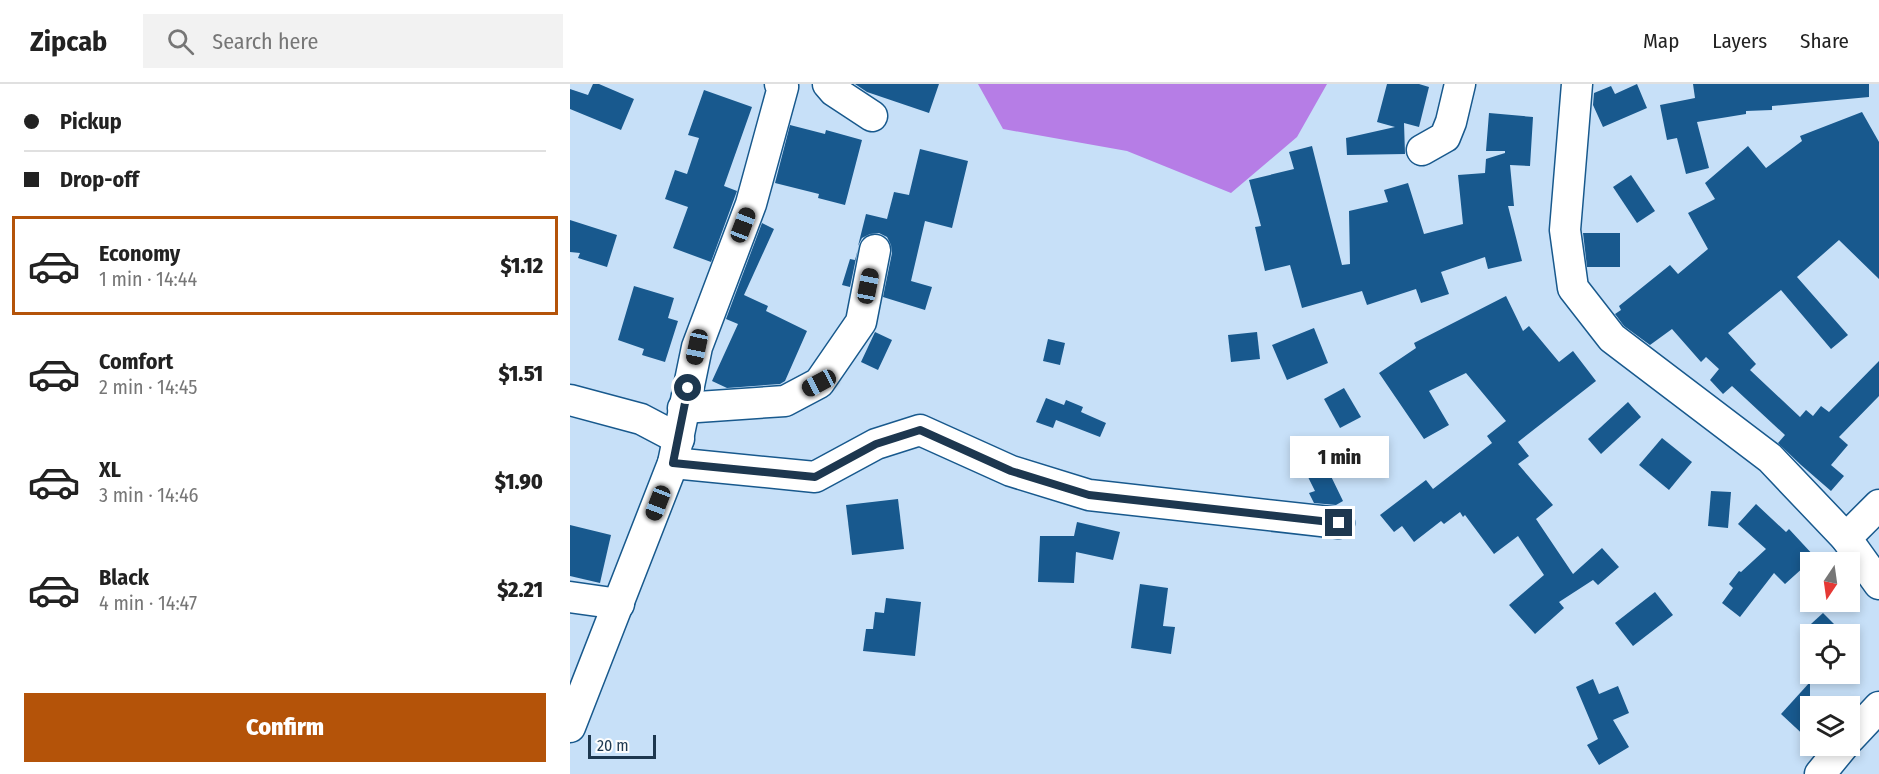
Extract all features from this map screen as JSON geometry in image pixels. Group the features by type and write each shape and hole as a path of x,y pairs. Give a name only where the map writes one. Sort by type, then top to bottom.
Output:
{"street":[{"path":"570,727 676,451 697,347 751,204 783,87 780,84"},
{"path":"828,84 834,91 872,116"},
{"path":"1422,150 1445,136 1451,122 1460,84"},
{"path":"1577,84 1565,230 1573,288 1612,338 1770,458 1846,538 1879,584"},
{"path":"683,408 785,401 819,383 861,322 875,250"},
{"path":"570,400 641,419 676,451 815,477 876,444 920,430 1011,471 1089,495 1339,523"},
{"path":"1846,538 1879,506"},
{"path":"570,597 619,604"},
{"path":"1860,727 1879,707"},
{"path":"1820,774 1835,756"}],"shaded area":[{"path":"978,84 1327,84 1297,137 1231,193 1127,151 1003,129"}],"building":[{"path":"593,84 599,84 634,99 621,130 570,109 570,89 588,95"},
{"path":"855,84 939,84 929,113 867,92"},
{"path":"1387,84 1419,84 1429,87 1419,127 1404,123 1405,154 1347,155 1346,138 1395,127 1377,122"},
{"path":"1637,84 1647,108 1603,127 1593,105 1594,93 1611,86 1615,94"},
{"path":"1693,84 1869,84 1869,97 1772,106 1772,110 1746,111 1746,114 1697,122 1709,168 1686,174 1677,138 1667,140 1660,105 1695,98"},
{"path":"704,90 752,107 724,186 737,191 711,262 673,248 688,207 665,199 675,170 687,174 699,138 688,135"},
{"path":"1862,112 1879,142 1879,279 1839,240 1797,277 1848,335 1831,349 1781,290 1728,333 1756,364 1750,370 1800,417 1806,410 1813,416 1821,406 1829,412 1879,361 1879,396 1839,437 1848,445 1831,465 1844,476 1831,491 1778,443 1785,435 1732,386 1723,394 1710,380 1719,369 1706,357 1701,362 1672,329 1650,345 1624,326 1615,314 1621,310 1619,306 1670,265 1678,274 1708,249 1688,213 1715,199 1705,183 1748,146 1766,168 1802,141 1800,136"},
{"path":"1489,113 1533,117 1530,166 1510,165 1514,206 1508,206 1522,261 1488,269 1485,257 1441,272 1449,294 1421,303 1416,289 1367,305 1362,291 1302,308 1290,265 1265,271 1255,227 1261,226 1249,180 1294,169 1289,152 1312,146 1342,265 1350,264 1349,211 1388,202 1384,190 1408,183 1424,234 1463,224 1458,175 1485,173 1486,159 1505,153 1505,151 1486,151"},
{"path":"790,125 825,134 826,130 862,140 845,205 818,198 819,194 775,183"},
{"path":"920,149 968,161 952,228 925,221 911,281 932,287 925,310 883,297 892,253 887,237 879,233 870,234 862,238 858,246 866,214 887,219 894,192 909,195"},
{"path":"1631,175 1655,211 1637,223 1613,187"},
{"path":"570,220 617,235 607,267 578,258 580,253 570,252"},
{"path":"762,223 774,229 744,295 768,306 766,311 807,331 785,381 780,384 727,388 712,381 738,324 726,319"},
{"path":"1583,233 1620,233 1620,267 1587,267"},
{"path":"858,249 850,287 842,285 850,259 855,260"},
{"path":"634,286 674,298 668,318 678,321 665,362 642,355 644,349 618,340"},
{"path":"1506,296 1523,331 1529,326 1559,362 1573,351 1596,381 1518,442 1529,456 1518,464 1553,505 1536,519 1573,574 1602,548 1619,567 1598,585 1593,580 1559,602 1564,608 1535,634 1509,605 1544,575 1518,536 1494,554 1465,515 1463,517 1460,512 1444,524 1441,521 1414,542 1402,526 1394,532 1380,515 1426,480 1433,489 1492,443 1487,436 1506,421 1466,373 1429,391 1449,425 1424,439 1379,373 1416,348 1414,343"},
{"path":"1314,328 1328,363 1287,380 1272,345"},
{"path":"875,332 892,340 878,370 861,362"},
{"path":"1257,332 1260,359 1231,362 1228,335"},
{"path":"1048,339 1065,343 1060,365 1043,361"},
{"path":"1344,388 1361,417 1340,428 1324,399"},
{"path":"1046,398 1064,405 1066,400 1083,407 1081,412 1106,423 1100,437 1056,420 1053,428 1036,422"},
{"path":"1628,402 1641,417 1601,454 1588,439"},
{"path":"1662,438 1692,462 1669,490 1639,465"},
{"path":"1327,468 1343,501 1336,505 1314,503 1309,493 1315,491 1308,477"},
{"path":"1711,491 1731,492 1728,528 1708,526"},
{"path":"898,499 904,549 852,555 846,505"},
{"path":"1756,504 1786,532 1789,529 1810,552 1800,552 1800,570 1785,584 1774,573 1740,617 1722,603 1733,588 1729,584 1739,571 1741,572 1766,549 1738,524"},
{"path":"1077,522 1120,532 1113,560 1076,552 1074,583 1038,582 1040,536 1074,536"},
{"path":"570,525 611,535 600,583 570,576"},
{"path":"1140,584 1168,588 1163,626 1175,627 1171,654 1131,648"},
{"path":"1655,592 1673,615 1633,646 1615,623"},
{"path":"886,598 921,602 915,656 863,651 866,629 873,629 875,612 884,613"},
{"path":"1823,613 1834,624 1811,624"},
{"path":"1593,679 1599,694 1618,686 1629,713 1613,720 1629,747 1599,765 1587,745 1598,739 1576,687"},
{"path":"1810,684 1810,696 1800,696 1800,732 1781,714"}],"route":[{"path":"688,388 673,463 815,477 876,444 920,430 1011,471 1089,495 1339,523"}]}
